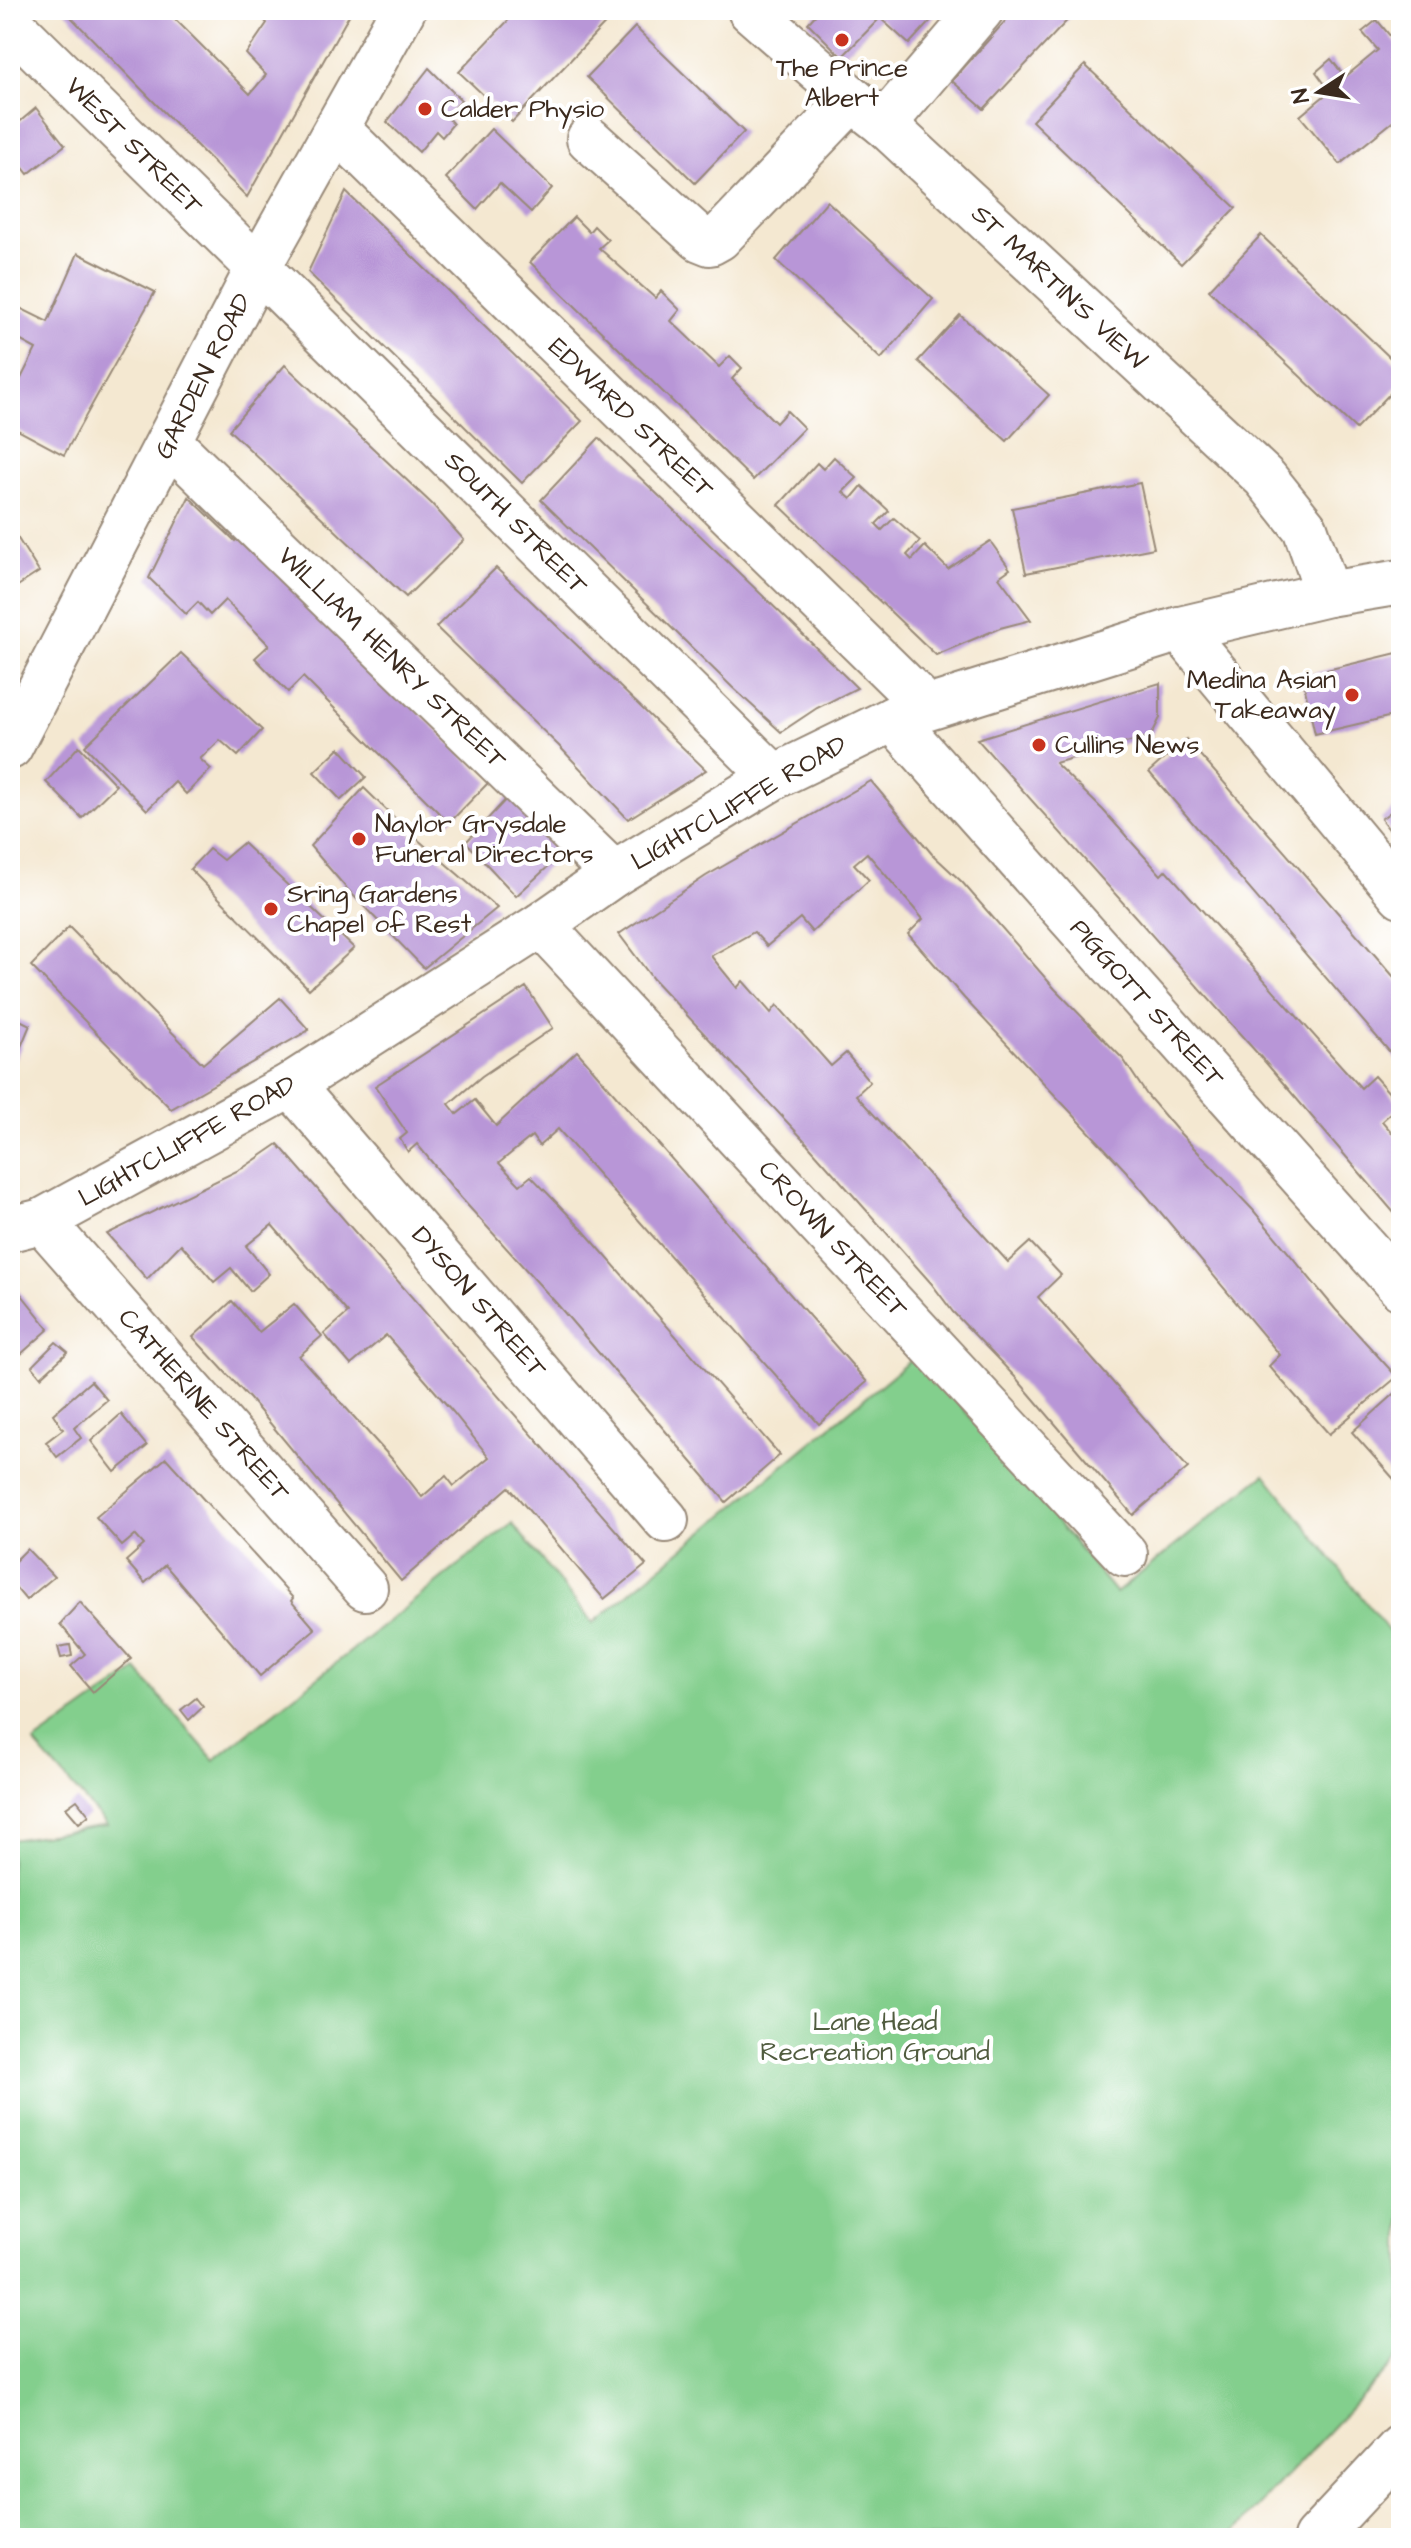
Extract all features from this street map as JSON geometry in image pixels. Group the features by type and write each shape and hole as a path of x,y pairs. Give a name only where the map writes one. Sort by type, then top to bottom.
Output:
{"street":[{"name":"GARDEN ROAD","path":"10,747 258,268 403,10"},
{"name":"ST MARTIN'S VIEW","path":"750,10 868,111 1265,478 1305,528 1328,594"},
{"path":"589,139 700,239 710,243 868,111 981,10"},
{"name":"WEST STREET","path":"10,23 258,268"},
{"name":"EDWARD STREET","path":"337,129 909,712"},
{"name":"SOUTH STREET","path":"258,268 774,777"},
{"name":"WILLIAM HENRY STREET","path":"169,442 614,874"},
{"name":"LIGHTCLIFFE ROAD","path":"26,1225 291,1085 541,925 614,874 774,777 909,712 1180,629 1328,594 1401,582"},
{"path":"1180,629 1401,895"},
{"name":"PIGGOTT STREET","path":"909,712 1401,1288"},
{"name":"CROWN STREET","path":"541,925 1125,1554"},
{"name":"DYSON STREET","path":"291,1085 666,1520"},
{"name":"CATHERINE STREET","path":"26,1225 365,1588"},
{"path":"1316,2538 1401,2447"}],"green space":[{"name":"Lane Head Recreation Ground","path":"918,1354 1116,1593 1265,1474 1401,1647 1401,2354 1229,2538 10,2538 10,1840 107,1825 34,1743 137,1670 214,1760 512,1523 593,1623"}],"building":[{"path":"64,10 166,10 250,94 266,75 246,54 267,23 255,10 352,10 247,197"},
{"path":"518,10 607,10 613,15 512,122 459,72"},
{"name":"The Prince Albert","path":"820,10 931,10 936,15 909,44 880,18 842,57 808,23"},
{"path":"1015,10 1077,10 984,109 952,81"},
{"path":"1377,20 1401,49 1401,115 1340,164 1300,116 1330,91 1316,72 1331,59 1345,77 1378,50 1362,32"},
{"path":"635,27 744,132 695,183 587,77"},
{"path":"1085,65 1236,208 1181,264 1032,121"},
{"name":"Calder Physio","path":"429,68 461,100 447,117 453,124 442,137 436,131 419,152 387,122"},
{"path":"36,108 65,145 28,174 10,151 10,130"},
{"path":"491,129 552,188 531,212 500,183 477,209 446,178"},
{"path":"346,192 582,421 522,483 308,272"},
{"path":"827,201 933,299 881,359 776,260"},
{"path":"574,217 589,232 594,226 608,240 599,248 655,298 661,291 680,310 671,321 719,367 730,356 742,368 732,379 776,423 787,411 804,428 753,480 530,262"},
{"path":"1261,235 1401,368 1401,382 1356,429 1209,290"},
{"path":"78,253 155,292 64,455 10,426 10,400 36,349 10,335 10,311 20,308 48,322"},
{"path":"960,315 1049,395 1007,441 918,361"},
{"path":"285,365 432,504 464,540 406,597 229,430"},
{"path":"599,438 857,688 817,708 781,732 732,687 541,500"},
{"path":"834,457 857,478 843,492 851,499 862,486 889,511 876,524 882,530 894,518 920,541 907,555 912,560 925,546 948,569 990,541 1010,569 999,577 1031,620 1000,628 936,655 779,505 817,463 823,469"},
{"path":"1140,483 1154,548 1026,573 1012,508"},
{"path":"189,497 235,541 240,535 489,782 449,823 303,677 288,692 255,658 269,645 225,600 210,615 198,602 186,614 149,578"},
{"path":"10,526 39,572 10,591"},
{"path":"496,568 706,770 628,819 559,746 436,627"},
{"path":"1401,652 1401,714 1315,734 1302,676"},
{"path":"181,653 262,730 238,756 220,740 200,759 211,769 186,794 175,782 147,810 85,746"},
{"path":"1160,683 1160,718 1151,736 1055,763 1103,810 1161,875 1166,870 1361,1088 1374,1076 1400,1105 1382,1121 1401,1143 1401,1221 1266,1063 977,739"},
{"path":"1186,739 1401,985 1401,1065 1149,772"},
{"path":"79,746 116,785 82,818 46,782"},
{"path":"339,748 366,777 341,800 314,772"},
{"path":"1401,761 1401,779 1392,768"},
{"path":"871,781 932,854 962,882 1055,989 1123,1059 1147,1095 1176,1129 1253,1210 1336,1310 1397,1377 1329,1434 1269,1366 1280,1355 1126,1171 908,934 923,919 867,853 854,864 869,880 812,932 800,918 767,946 754,932 711,956 737,988 743,981 771,1013 777,1005 831,1066 846,1053 870,1082 856,1095 1008,1262 1030,1242 1061,1275 1038,1297 1188,1468 1133,1515 1016,1378 953,1312 804,1140 653,979 619,934 706,876"},
{"path":"364,788 409,832 497,908 424,968 310,846"},
{"path":"510,795 563,853 516,896 466,842"},
{"path":"1401,804 1401,837 1397,840 1381,819"},
{"name":"Sring Gardens Chapel of Rest","path":"243,843 354,948 309,989 190,869 209,849 223,860"},
{"path":"69,927 203,1064 280,998 309,1030 171,1109 31,966"},
{"path":"526,987 553,1028 482,1076 449,1104 457,1114 475,1100 496,1126 577,1051 867,1382 819,1424 558,1129 539,1146 532,1136 499,1163 520,1185 531,1176 582,1229 780,1455 726,1502 417,1144 408,1152 400,1139 407,1133 375,1086"},
{"path":"10,1015 30,1025 10,1073"},
{"path":"278,1144 646,1565 604,1599 509,1487 401,1581 250,1399 193,1337 232,1301 259,1332 294,1304 322,1336 299,1356 422,1497 446,1476 454,1486 489,1457 453,1412 386,1335 351,1365 324,1334 348,1313 272,1225 246,1246 269,1274 250,1291 231,1268 214,1282 181,1244 147,1279 107,1234 243,1168"},
{"path":"10,1280 49,1329 21,1354 10,1342"},
{"path":"56,1342 68,1352 41,1377 32,1366"},
{"path":"91,1381 107,1400 74,1428 81,1438 57,1457 46,1442 63,1429 53,1414"},
{"path":"1401,1388 1401,1487 1352,1432"},
{"path":"121,1414 147,1446 115,1472 91,1441"},
{"path":"166,1458 293,1598 291,1601 315,1629 260,1676 165,1565 145,1583 126,1561 144,1545 135,1535 122,1546 96,1517"},
{"path":"27,1549 54,1577 26,1600 10,1581 10,1566"},
{"path":"80,1602 131,1659 93,1692 71,1666 85,1654 60,1624"},
{"path":"70,1645 72,1656 61,1658 58,1647"},
{"path":"15,1695 19,1728 10,1729 10,1696"},
{"path":"196,1698 203,1707 189,1720 181,1710"},
{"path":"77,1800 89,1815 79,1823 66,1808"}],"place":[{"name":"The Prince Albert","path":"842,40"},
{"name":"Calder Physio","path":"425,109"},
{"name":"Medina Asian Takeaway","path":"1352,695"},
{"name":"Cullins News","path":"1039,745"},
{"name":"Naylor Grysdale Funeral Directors","path":"359,839"},
{"name":"Sring Gardens Chapel of Rest","path":"271,909"}]}
